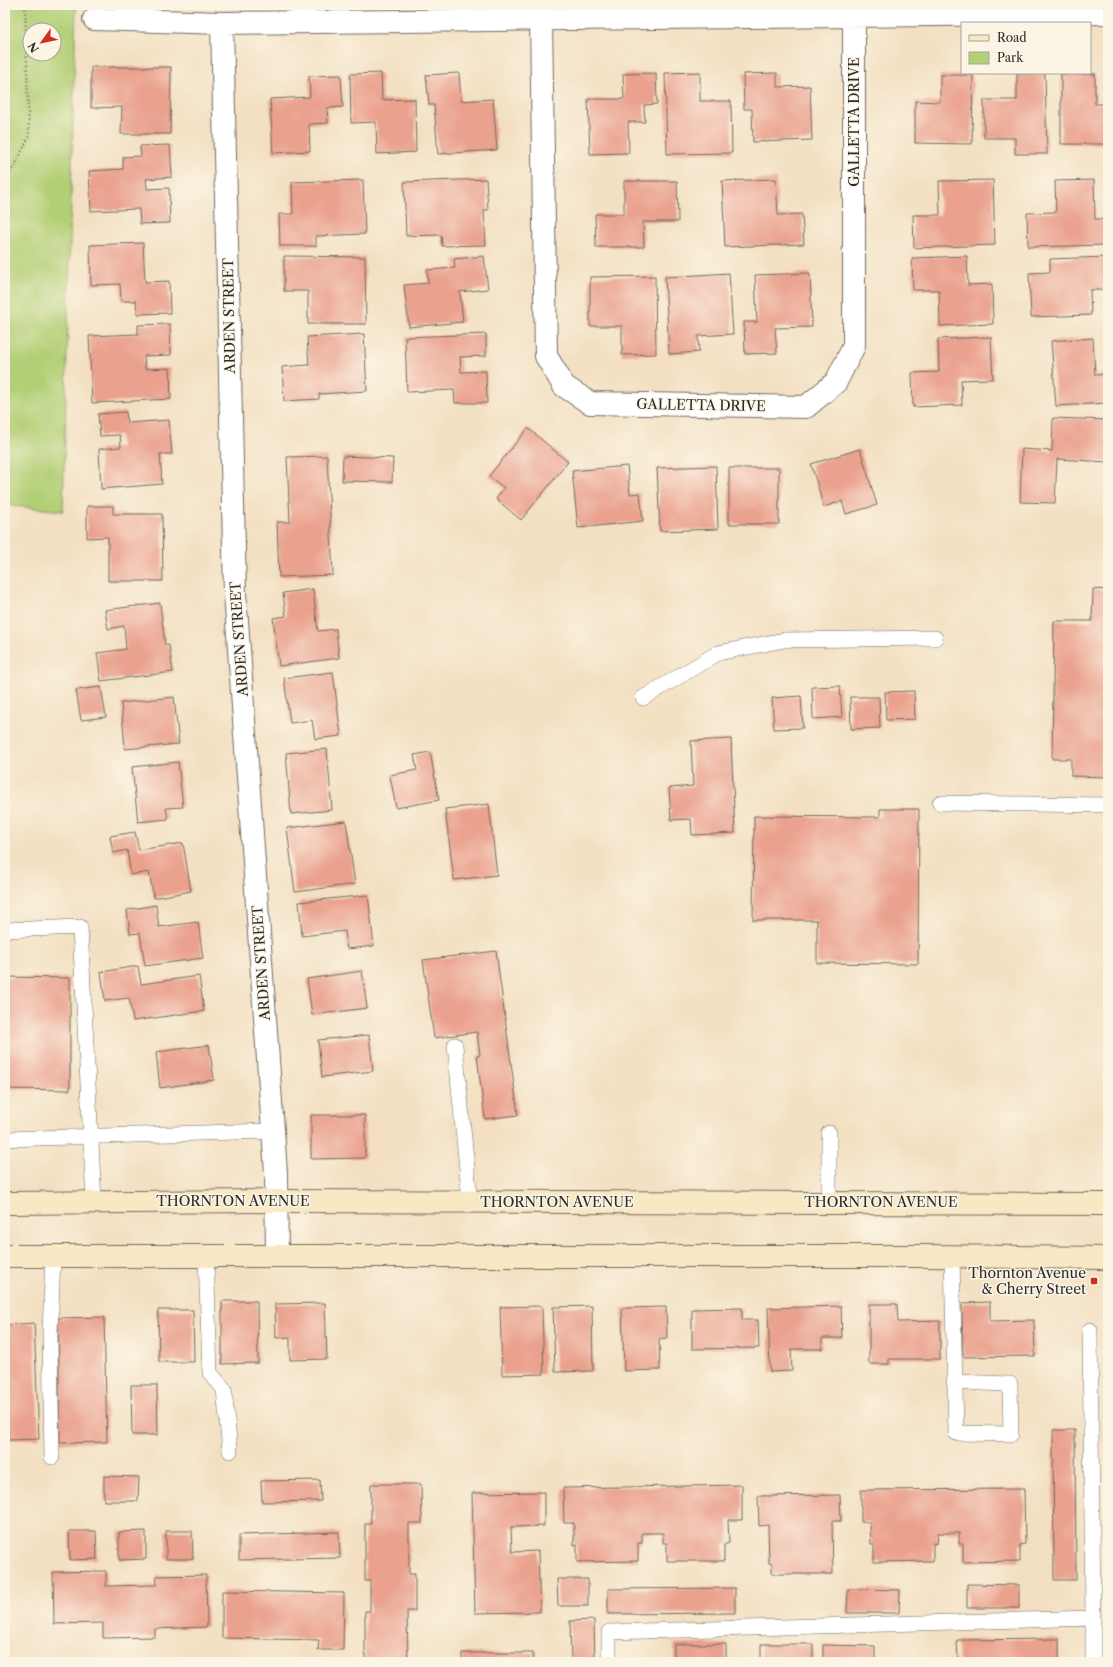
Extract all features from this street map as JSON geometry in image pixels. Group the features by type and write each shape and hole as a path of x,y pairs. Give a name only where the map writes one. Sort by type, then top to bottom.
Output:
{"main road":[{"name":"THORNTON AVENUE","path":"5,1203 278,1201 829,1202 1104,1200"},
{"path":"5,1256 952,1256 1108,1258"}],"street":[{"path":"94,19 222,22 1108,13"},
{"name":"GALLETTA DRIVE","path":"541,19 546,356 564,386 590,403 806,407 836,382 854,346 854,16"},
{"name":"ARDEN STREET","path":"222,22 235,593 278,1201 277,1255"}],"lane":[{"path":"643,698 718,652 784,640 935,638"},
{"path":"940,803 1108,805"},
{"path":"5,930 80,927 94,1202"},
{"path":"455,1045 470,1201"},
{"path":"5,1139 91,1138 273,1131"},
{"path":"829,1133 829,1202"},
{"path":"206,1255 210,1373 224,1389 230,1451"},
{"path":"52,1457 50,1334 53,1256"},
{"path":"952,1256 954,1382 956,1433 1011,1434 1010,1384 954,1382"},
{"path":"1090,1330 1093,1662"},
{"path":"609,1662 608,1632 1093,1618"}],"path":[{"path":"5,179 15,166 29,136 25,5"}],"green space":[{"path":"5,5 76,5 63,511 5,505"}],"building":[{"path":"91,67 171,67 170,134 121,134 122,107 91,108"},
{"path":"700,72 700,101 731,101 732,153 667,154 665,73"},
{"path":"381,73 382,100 415,99 416,152 377,154 376,122 351,123 350,74"},
{"path":"459,73 461,101 493,99 497,150 438,154 434,105 429,105 426,75"},
{"path":"656,73 657,104 644,105 645,122 628,122 629,153 590,154 588,99 624,99 623,74"},
{"path":"777,73 777,87 810,86 812,140 753,142 752,109 744,109 743,74"},
{"path":"1017,74 1045,74 1047,154 1015,154 1015,138 984,138 984,100 1017,100"},
{"path":"1061,74 1095,74 1095,104 1108,104 1108,144 1061,144"},
{"path":"341,75 343,107 327,108 328,123 309,124 310,151 273,153 270,99 310,97 309,76"},
{"path":"940,75 973,75 972,144 915,143 915,101 940,102"},
{"path":"170,145 172,177 146,179 147,189 169,188 170,223 140,224 139,209 91,211 89,171 123,169 123,157 141,156 140,146"},
{"path":"486,179 488,210 484,210 486,245 442,246 441,235 406,236 404,182"},
{"path":"776,179 778,215 802,214 804,244 725,247 722,181"},
{"path":"363,180 365,234 316,236 316,246 280,246 279,214 293,214 292,182"},
{"path":"993,180 995,245 914,248 913,215 940,215 939,181"},
{"path":"1094,180 1095,219 1108,219 1108,245 1028,247 1027,213 1056,212 1055,181"},
{"path":"624,181 677,181 678,222 643,222 644,247 596,247 595,214 624,214"},
{"path":"143,243 145,282 169,281 170,313 137,314 136,301 121,301 120,284 91,285 90,245"},
{"path":"284,256 365,257 366,324 308,324 308,291 284,291"},
{"path":"484,256 488,289 460,292 463,322 409,327 404,285 428,283 427,270 455,268 454,259"},
{"path":"967,256 968,285 992,284 993,324 940,326 939,290 913,290 912,258"},
{"path":"1108,257 1108,290 1090,290 1091,315 1031,317 1029,273 1050,272 1050,259"},
{"path":"729,273 733,334 698,336 699,352 669,354 665,277"},
{"path":"810,273 812,327 775,328 777,353 745,354 744,322 757,322 755,275"},
{"path":"655,276 656,354 622,355 622,326 590,326 590,277"},
{"path":"170,324 171,355 144,356 145,369 170,368 171,399 92,403 89,336 138,334 138,325"},
{"path":"364,334 367,391 319,394 319,399 284,401 282,367 309,365 307,337"},
{"path":"486,334 486,356 460,357 461,372 486,371 487,403 455,403 454,390 407,392 405,337"},
{"path":"991,337 993,379 961,380 962,405 913,407 912,373 939,372 938,339"},
{"path":"1093,338 1095,375 1108,374 1108,403 1056,406 1051,341"},
{"path":"126,412 127,423 169,420 172,454 160,454 162,484 101,489 99,449 121,447 120,435 100,436 98,414"},
{"path":"1053,418 1108,420 1108,462 1057,459 1055,503 1020,502 1022,449 1052,451"},
{"path":"528,428 568,462 521,520 496,499 504,488 489,476"},
{"path":"860,449 877,505 846,514 842,501 824,507 811,464"},
{"path":"327,456 333,575 279,577 277,522 290,522 287,457"},
{"path":"343,456 393,458 392,482 342,481"},
{"path":"627,466 630,494 640,493 643,521 578,528 572,471"},
{"path":"716,466 718,529 660,531 657,468"},
{"path":"729,468 779,468 779,524 729,524"},
{"path":"87,506 113,506 113,514 162,514 163,581 108,581 108,537 87,538"},
{"path":"313,589 318,631 336,629 339,658 279,666 273,618 286,616 283,593"},
{"path":"1093,589 1108,590 1108,777 1071,776 1071,759 1052,759 1054,621 1092,621"},
{"path":"160,603 165,645 169,645 173,672 101,681 97,653 126,649 124,626 108,629 105,610"},
{"path":"333,672 341,736 315,739 312,720 290,723 284,678"},
{"path":"840,686 842,717 813,719 812,687"},
{"path":"101,687 106,717 81,720 76,690"},
{"path":"914,691 915,719 886,720 885,692"},
{"path":"801,696 803,728 774,729 772,698"},
{"path":"174,697 179,744 125,749 121,703"},
{"path":"850,697 879,697 880,728 851,729"},
{"path":"731,739 735,833 692,835 691,819 671,820 669,788 693,786 691,741"},
{"path":"327,749 332,810 291,814 286,753"},
{"path":"430,752 439,800 396,808 390,775 417,770 414,755"},
{"path":"178,762 183,807 166,808 168,819 138,822 132,767"},
{"path":"489,804 497,875 454,880 445,809"},
{"path":"880,809 919,809 918,964 817,963 817,920 753,920 754,816 880,817"},
{"path":"346,821 355,884 295,892 287,828"},
{"path":"135,832 139,850 183,843 191,891 154,898 149,872 131,875 127,850 113,853 110,836"},
{"path":"368,895 374,946 347,949 345,931 302,936 299,902"},
{"path":"156,905 159,927 198,922 203,958 145,966 140,933 130,934 127,910"},
{"path":"496,951 518,1115 485,1119 477,1056 480,1055 477,1032 434,1038 423,960"},
{"path":"138,966 141,984 199,976 204,1011 133,1021 129,998 105,1001 101,972"},
{"path":"362,971 367,1008 312,1015 307,979"},
{"path":"5,977 70,978 70,1090 5,1089"},
{"path":"369,1035 373,1071 322,1077 318,1040"},
{"path":"209,1045 214,1080 160,1088 156,1052"},
{"path":"311,1115 365,1115 365,1158 311,1159"},
{"path":"222,1301 257,1301 258,1363 222,1364"},
{"path":"990,1302 990,1321 1034,1320 1035,1356 963,1357 962,1303"},
{"path":"325,1303 327,1359 290,1360 290,1337 276,1338 275,1304"},
{"path":"869,1304 897,1304 898,1322 940,1321 940,1359 889,1359 889,1364 869,1364"},
{"path":"542,1306 544,1374 502,1375 500,1307"},
{"path":"592,1306 593,1371 555,1372 553,1307"},
{"path":"841,1306 842,1338 822,1338 822,1349 791,1349 792,1371 770,1372 768,1308"},
{"path":"666,1307 667,1338 659,1339 660,1370 624,1371 622,1308"},
{"path":"742,1308 742,1320 758,1320 759,1348 692,1349 692,1309"},
{"path":"158,1310 193,1310 194,1362 159,1362"},
{"path":"104,1317 107,1442 60,1443 58,1318"},
{"path":"34,1323 39,1439 8,1440 5,1325"},
{"path":"131,1385 157,1385 158,1435 132,1435"},
{"path":"1053,1430 1075,1430 1076,1580 1054,1580"},
{"path":"104,1476 139,1477 138,1501 104,1501"},
{"path":"320,1480 321,1501 262,1502 261,1481"},
{"path":"371,1484 421,1484 422,1523 409,1523 409,1574 415,1574 415,1611 407,1611 408,1662 365,1662 365,1611 370,1611 370,1581 365,1581 365,1524 371,1524"},
{"path":"742,1485 742,1520 728,1520 729,1543 724,1545 724,1561 667,1561 667,1543 663,1543 663,1533 642,1533 642,1543 638,1543 638,1561 577,1562 577,1544 574,1545 574,1523 564,1523 563,1488"},
{"path":"1024,1489 1025,1544 1020,1545 1020,1561 963,1562 963,1544 959,1544 959,1533 938,1533 937,1544 933,1543 933,1561 874,1562 874,1544 871,1544 870,1522 861,1522 861,1490"},
{"path":"544,1492 544,1526 511,1527 512,1552 538,1551 540,1612 475,1613 472,1493"},
{"path":"840,1495 841,1521 832,1521 833,1574 772,1574 772,1564 769,1563 768,1525 759,1526 758,1496"},
{"path":"69,1531 96,1531 97,1559 70,1560"},
{"path":"146,1531 146,1559 119,1560 119,1532"},
{"path":"166,1531 192,1531 193,1559 166,1559"},
{"path":"339,1532 340,1558 239,1560 239,1535"},
{"path":"106,1571 106,1586 157,1585 156,1576 206,1575 207,1627 155,1629 155,1637 103,1638 103,1623 54,1624 53,1572"},
{"path":"557,1579 588,1579 588,1606 558,1606"},
{"path":"967,1584 1019,1585 1019,1608 967,1608"},
{"path":"735,1588 735,1613 608,1614 608,1589"},
{"path":"848,1589 900,1590 899,1613 847,1613"},
{"path":"222,1591 344,1593 343,1650 318,1650 319,1640 222,1638"},
{"path":"594,1620 595,1662 571,1662 570,1621"},
{"path":"1059,1639 1059,1662 958,1662 957,1640"},
{"path":"674,1644 726,1644 726,1662 674,1662"},
{"path":"761,1644 813,1644 813,1662 761,1662"},
{"path":"823,1645 875,1646 875,1662 823,1662"},
{"path":"462,1653 533,1653 533,1662 462,1662"}],"place":[{"name":"Thornton Avenue & Cherry Street","path":"1094,1281"}]}
